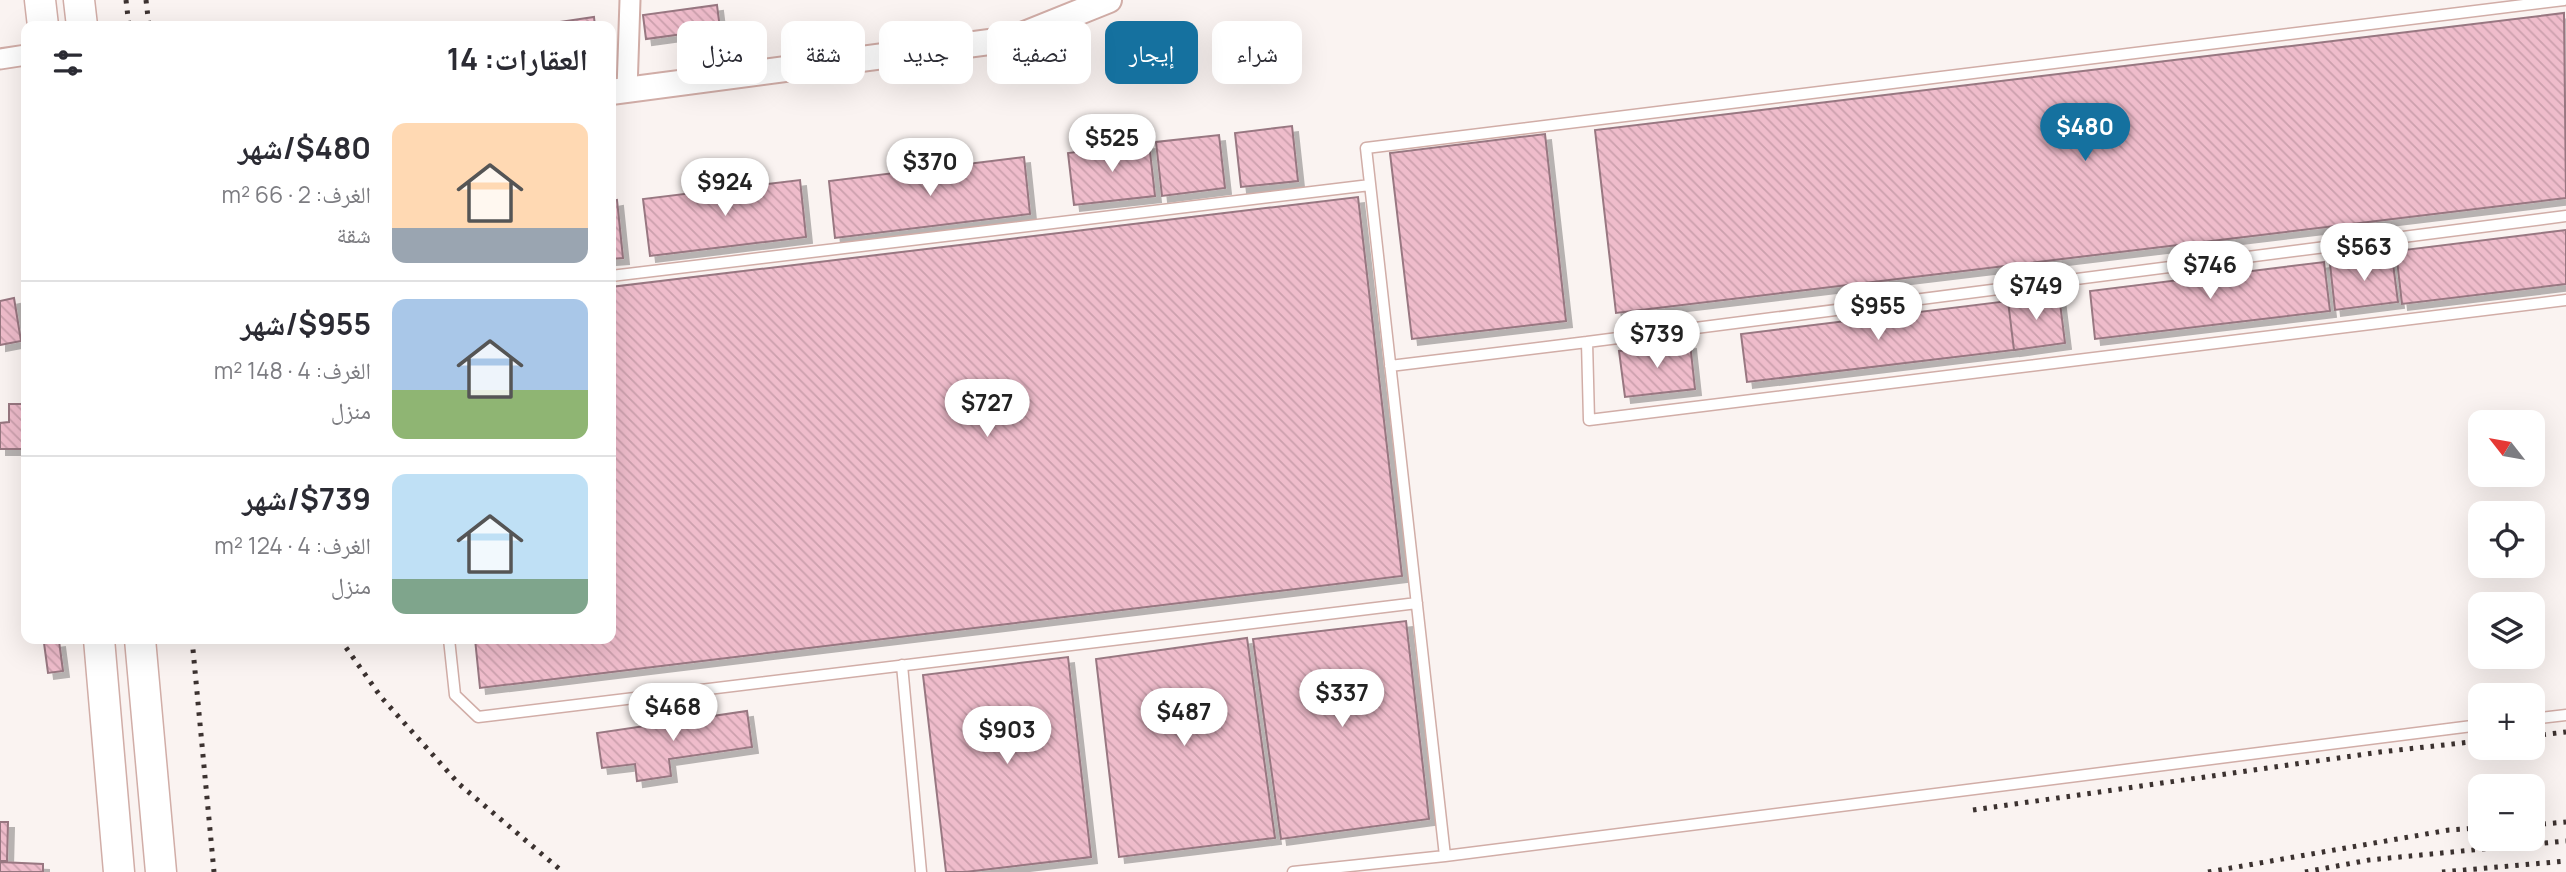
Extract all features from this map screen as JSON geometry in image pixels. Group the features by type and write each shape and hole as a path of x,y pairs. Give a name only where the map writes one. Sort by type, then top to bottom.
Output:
{"main road":[{"path":"40,0 42,21"},
{"path":"79,0 81,21"},
{"path":"99,644 119,872"},
{"path":"140,644 161,872"}],"street":[{"path":"630,0 619,91 1012,39 1109,0"},
{"path":"0,59 21,56"}],"lane":[{"path":"1445,856 1366,148 2564,0"},
{"path":"616,275 1370,185"},
{"path":"1390,366 2566,216"},
{"path":"1587,342 1589,420 2566,300"},
{"path":"450,644 455,695 478,717 1417,603"},
{"path":"902,665 920,872"},
{"path":"2545,717 2566,715"},
{"path":"1293,872 1445,856 2468,728"}],"building":[{"path":"717,5 719,21 677,21 677,35 646,39 643,15"},
{"path":"2564,13 2566,198 1616,313 1595,130"},
{"path":"594,17 594,21 566,21"},
{"path":"1292,126 1298,181 1241,187 1235,133"},
{"path":"1545,134 1566,321 1412,339 1390,153"},
{"path":"1219,135 1225,188 1162,196 1156,142"},
{"path":"1149,143 1155,196 1074,205 1068,153"},
{"path":"1024,157 1030,214 835,238 829,181"},
{"path":"800,180 806,237 650,256 643,199"},
{"path":"1358,197 1402,576 480,688 476,644 616,644 616,286"},
{"path":"616,200 623,258 616,259"},
{"path":"2566,230 2566,284 2402,304 2396,251"},
{"path":"2392,256 2398,302 2335,310 2330,264"},
{"path":"2324,262 2330,311 2095,339 2090,291"},
{"path":"2059,295 2065,343 2014,350 2008,301"},
{"path":"14,298 21,341 0,345 0,301"},
{"path":"2008,301 2014,350 1747,382 1741,334"},
{"path":"1690,343 1695,389 1625,397 1619,351"},
{"path":"9,404 21,404 21,449 0,449 0,423 9,422"},
{"path":"1406,621 1429,819 1281,839 1253,639"},
{"path":"1247,638 1275,838 1119,857 1096,659"},
{"path":"44,644 59,644 63,671 48,673"},
{"path":"1068,657 1091,857 946,872 923,675"},
{"path":"747,711 752,747 669,759 671,776 637,781 635,764 602,768 597,733"},
{"path":"0,822 8,822 7,861 0,861"},
{"path":"0,862 43,864 43,872 0,872"}],"railway":[{"path":"126,0 128,21"},
{"path":"146,0 148,21"},
{"path":"192,644 214,872"},
{"path":"344,644 381,697 459,784 563,872"},
{"path":"2545,734 2566,732"},
{"path":"1973,810 2380,752 2468,742"},
{"path":"2545,824 2566,822"},
{"path":"2208,872 2468,829"},
{"path":"2305,872 2369,860 2566,841"},
{"path":"2442,872 2566,861"}]}
